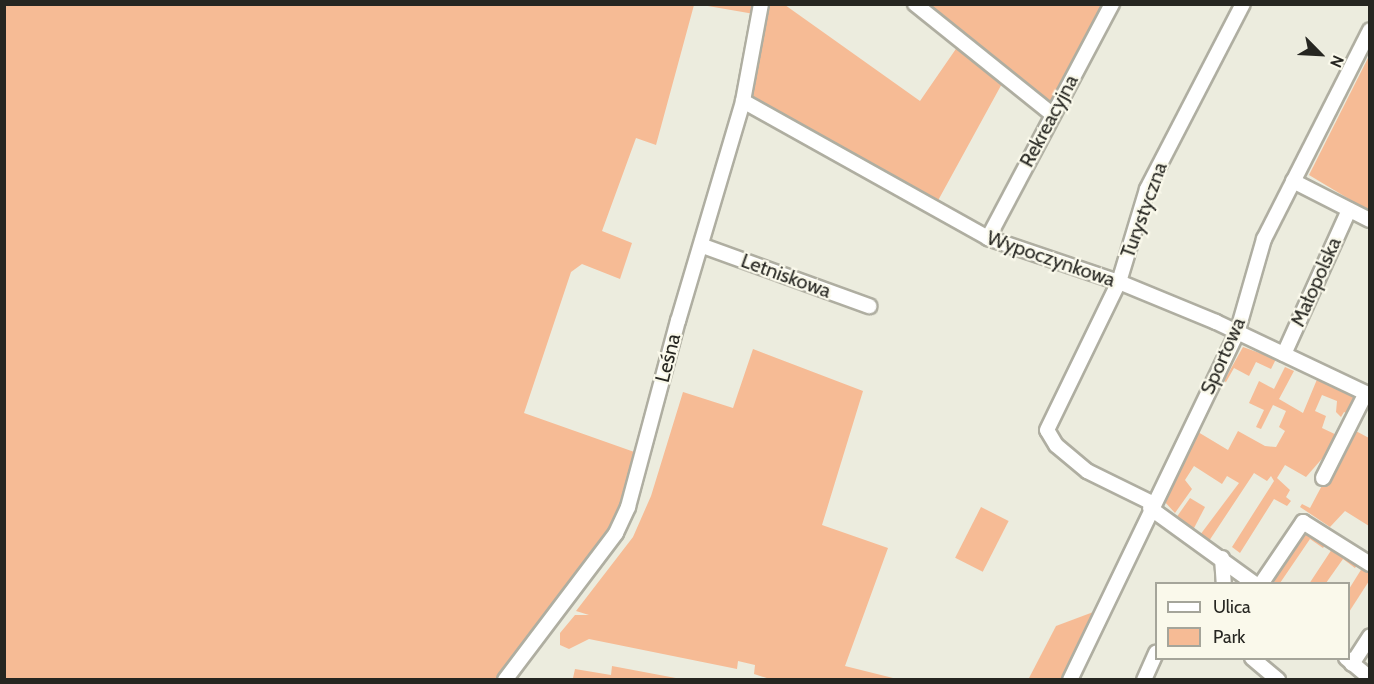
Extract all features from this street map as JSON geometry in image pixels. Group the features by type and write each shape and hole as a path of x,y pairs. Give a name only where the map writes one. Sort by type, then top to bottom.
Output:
{"street":[{"name":"Leśna","path":"505,680 616,533 628,507 678,321 703,246 743,101 761,4"},
{"path":"915,4 1052,114"},
{"name":"Turystyczna","path":"1151,505 1088,471 1056,445 1047,430 1119,282 1147,189 1243,4"},
{"name":"Rekreacyjna","path":"988,238 1110,6"},
{"name":"Sportowa","path":"1070,680 1151,505 1237,333 1264,239 1370,30"},
{"name":"Wypoczynkowa","path":"743,101 945,217 988,238 1119,282 1284,354 1368,394"},
{"path":"1293,181 1370,220"},
{"name":"Małopolska","path":"1284,354 1349,210"},
{"name":"Letniskowa","path":"703,246 869,306"},
{"path":"1323,478 1368,394"},
{"path":"1151,505 1252,582"},
{"path":"1262,582 1303,522 1370,564"},
{"path":"1222,558 1224,582"},
{"path":"1350,660 1370,636"},
{"path":"1155,655 1145,676 1160,680"},
{"path":"1254,660 1278,680"},
{"path":"1349,661 1370,678"}],"green space":[{"path":"4,5 694,5 656,145 636,138 602,231 632,243 620,279 582,264 571,272 524,413 640,454 626,505 497,679 5,679"},
{"path":"702,5 761,5 760,15"},
{"path":"769,5 785,5 920,101 960,43 1004,80 935,206 752,100"},
{"path":"913,5 1112,5 1052,114"},
{"path":"1369,56 1369,211 1309,175"},
{"path":"1243,347 1276,359 1271,369 1256,362 1249,376 1234,368 1226,382 1224,381"},
{"path":"753,349 863,391 822,525 888,548 845,666 897,679 770,679 754,674 755,665 738,661 737,669 589,639 569,649 560,645 560,633 575,615 589,615 576,611 633,537 651,496 683,392 733,408"},
{"path":"1285,367 1294,371 1279,399 1303,413 1318,377 1358,396 1352,416 1344,412 1341,417 1336,412 1337,401 1322,395 1315,411 1326,416 1322,428 1341,437 1306,477 1285,465 1277,478 1290,490 1286,497 1291,501 1287,506 1274,499 1240,553 1232,547 1274,481 1271,476 1267,481 1254,473 1209,541 1200,535 1239,483 1227,476 1222,484 1194,466 1185,480 1192,489 1175,513 1164,501 1198,432 1228,450 1238,431 1265,446 1276,447 1285,431 1279,427 1286,411 1273,405 1261,429 1256,427 1264,410 1249,403 1259,381 1274,389"},
{"path":"1352,429 1369,438 1369,526 1345,511 1330,527 1300,507 1302,504 1310,508"},
{"path":"1190,498 1205,507 1193,530 1176,518"},
{"path":"981,507 1009,521 983,572 955,558"},
{"path":"1304,529 1327,542 1323,548 1310,539 1281,582 1271,579"},
{"path":"1334,546 1359,562 1355,568 1343,559 1327,582 1310,582"},
{"path":"1364,565 1369,569 1369,581 1350,610 1350,587"},
{"path":"1096,611 1064,679 1028,680 1056,626"},
{"path":"612,666 681,679 568,679 573,678 575,669 611,675"}]}
